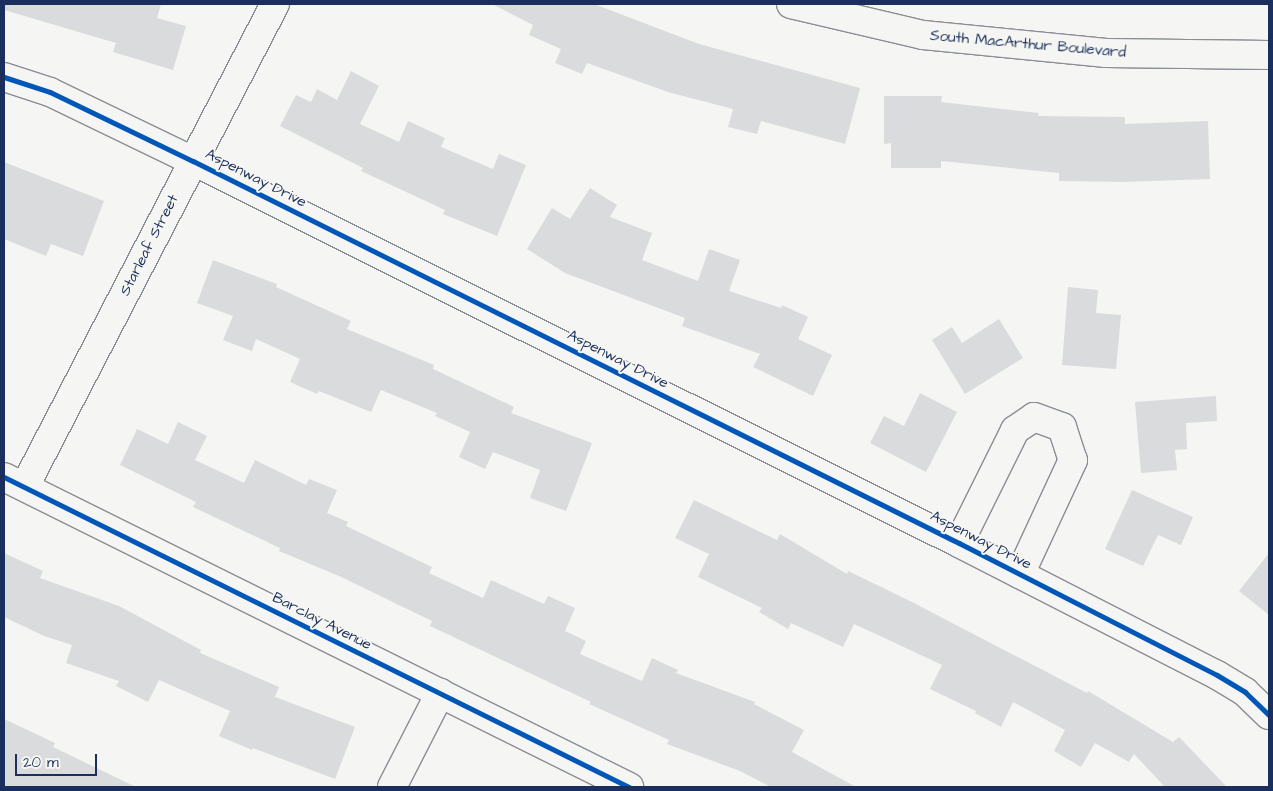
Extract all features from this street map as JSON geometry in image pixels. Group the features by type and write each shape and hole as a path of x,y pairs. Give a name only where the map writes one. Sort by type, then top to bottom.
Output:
{"street":[{"name":"Starleaf Street","path":"14,481 193,161 275,4"},
{"name":"South MacArthur Boulevard","path":"791,4 923,35 1106,53 1269,55"},
{"name":"Aspenway Drive","path":"4,77 50,92 193,161 959,543 1217,675 1245,692 1269,715"},
{"path":"959,543 1015,430 1034,417 1062,427 1073,460 1020,574"},
{"name":"Barclay Avenue","path":"14,481 629,787"},
{"path":"392,787 440,693"}],"building":[{"path":"4,4 161,4 157,18 186,26 173,70 113,52 116,43 4,10"},
{"path":"492,4 594,4 699,44 860,88 845,144 761,121 757,134 728,127 733,109 668,92 587,63 582,74 555,63 561,49 529,35 533,25"},
{"path":"351,71 379,86 360,124 399,142 408,121 445,138 441,147 493,169 499,154 526,165 497,236 443,214 445,210 361,171 363,168 280,126 296,95 311,102 317,89 337,100"},
{"path":"884,96 942,96 941,102 1039,113 1038,116 1125,117 1125,124 1208,121 1210,179 1124,182 1059,181 1059,173 941,161 941,168 891,168 891,143 884,144"},
{"path":"4,162 104,201 83,256 51,244 46,256 4,239"},
{"path":"590,188 617,205 610,217 652,233 642,260 698,281 709,249 740,260 729,291 781,308 782,305 808,317 798,339 832,355 813,396 753,367 760,354 682,326 685,318 565,273 527,249 552,208 570,219"},
{"path":"213,260 277,284 276,287 351,321 347,329 434,365 433,369 514,407 511,413 592,443 566,511 530,498 540,470 493,452 485,469 459,457 470,432 435,416 437,413 381,390 371,412 319,391 317,394 290,382 300,359 256,339 252,351 223,340 233,316 197,303"},
{"path":"1068,287 1098,290 1096,313 1121,315 1116,369 1062,365"},
{"path":"999,319 1023,358 965,394 932,340 952,327 962,343"},
{"path":"920,393 957,412 926,472 870,443 884,416 904,426"},
{"path":"1216,396 1217,421 1186,423 1187,449 1175,450 1177,470 1141,473 1135,402"},
{"path":"178,422 207,436 195,460 244,483 255,460 306,485 309,479 337,490 327,513 348,522 346,526 432,567 429,573 483,598 491,580 544,604 548,596 575,608 565,631 586,641 580,654 642,681 652,658 678,670 676,673 755,702 754,704 804,730 792,752 856,787 771,787 740,771 667,744 669,740 589,704 591,702 430,626 432,621 339,576 279,551 280,548 193,507 196,502 120,465 137,429 168,444"},
{"path":"1132,490 1193,517 1181,545 1158,535 1143,566 1105,549"},
{"path":"694,500 777,540 780,534 847,574 848,571 910,601 1087,693 1088,691 1173,742 1179,737 1227,787 1165,787 1134,754 1129,762 1095,743 1081,767 1054,751 1065,730 1013,702 1001,727 975,713 976,711 930,689 942,665 854,624 843,647 791,623 788,629 759,612 762,608 698,577 709,554 675,538"},
{"path":"4,553 43,571 40,578 119,606 201,650 200,653 279,687 275,697 355,727 335,779 253,748 252,750 219,736 230,711 159,680 148,702 116,686 119,681 66,663 72,645 44,636 4,617"},
{"path":"1269,553 1269,615 1239,591"},
{"path":"4,719 55,743 53,747 136,787 4,787"}],"cycle path":[{"path":"4,77 50,92 193,161 959,543 1217,675 1245,692 1269,715"},
{"path":"4,477 629,787"}]}
